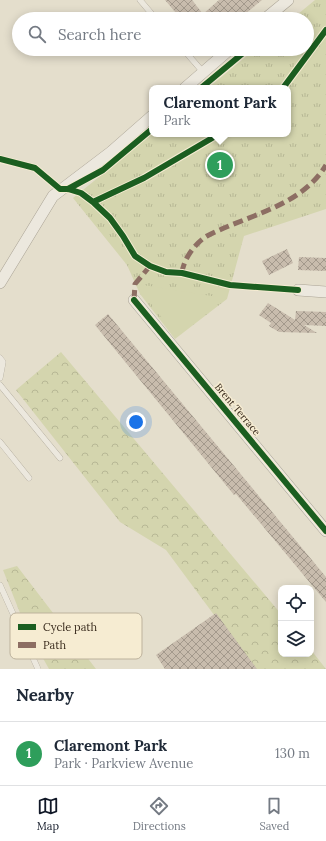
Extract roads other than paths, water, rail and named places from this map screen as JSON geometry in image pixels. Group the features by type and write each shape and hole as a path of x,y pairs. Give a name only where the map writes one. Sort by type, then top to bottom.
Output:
{"street":[{"path":"273,12 288,0"},
{"path":"188,85 222,56"},
{"path":"0,283 53,196 149,118"},
{"path":"298,290 326,292"},
{"name":"Brent Terrace","path":"134,300 326,531"}],"lane":[{"path":"140,0 150,12"},
{"path":"189,56 203,72"},
{"path":"0,358 3,362 0,378"},
{"path":"0,385 60,458"},
{"path":"0,442 29,478"},
{"path":"0,585 13,613"},
{"path":"33,659 38,669"}],"place":[{"name":"Claremont Park","path":"220,165"}]}
